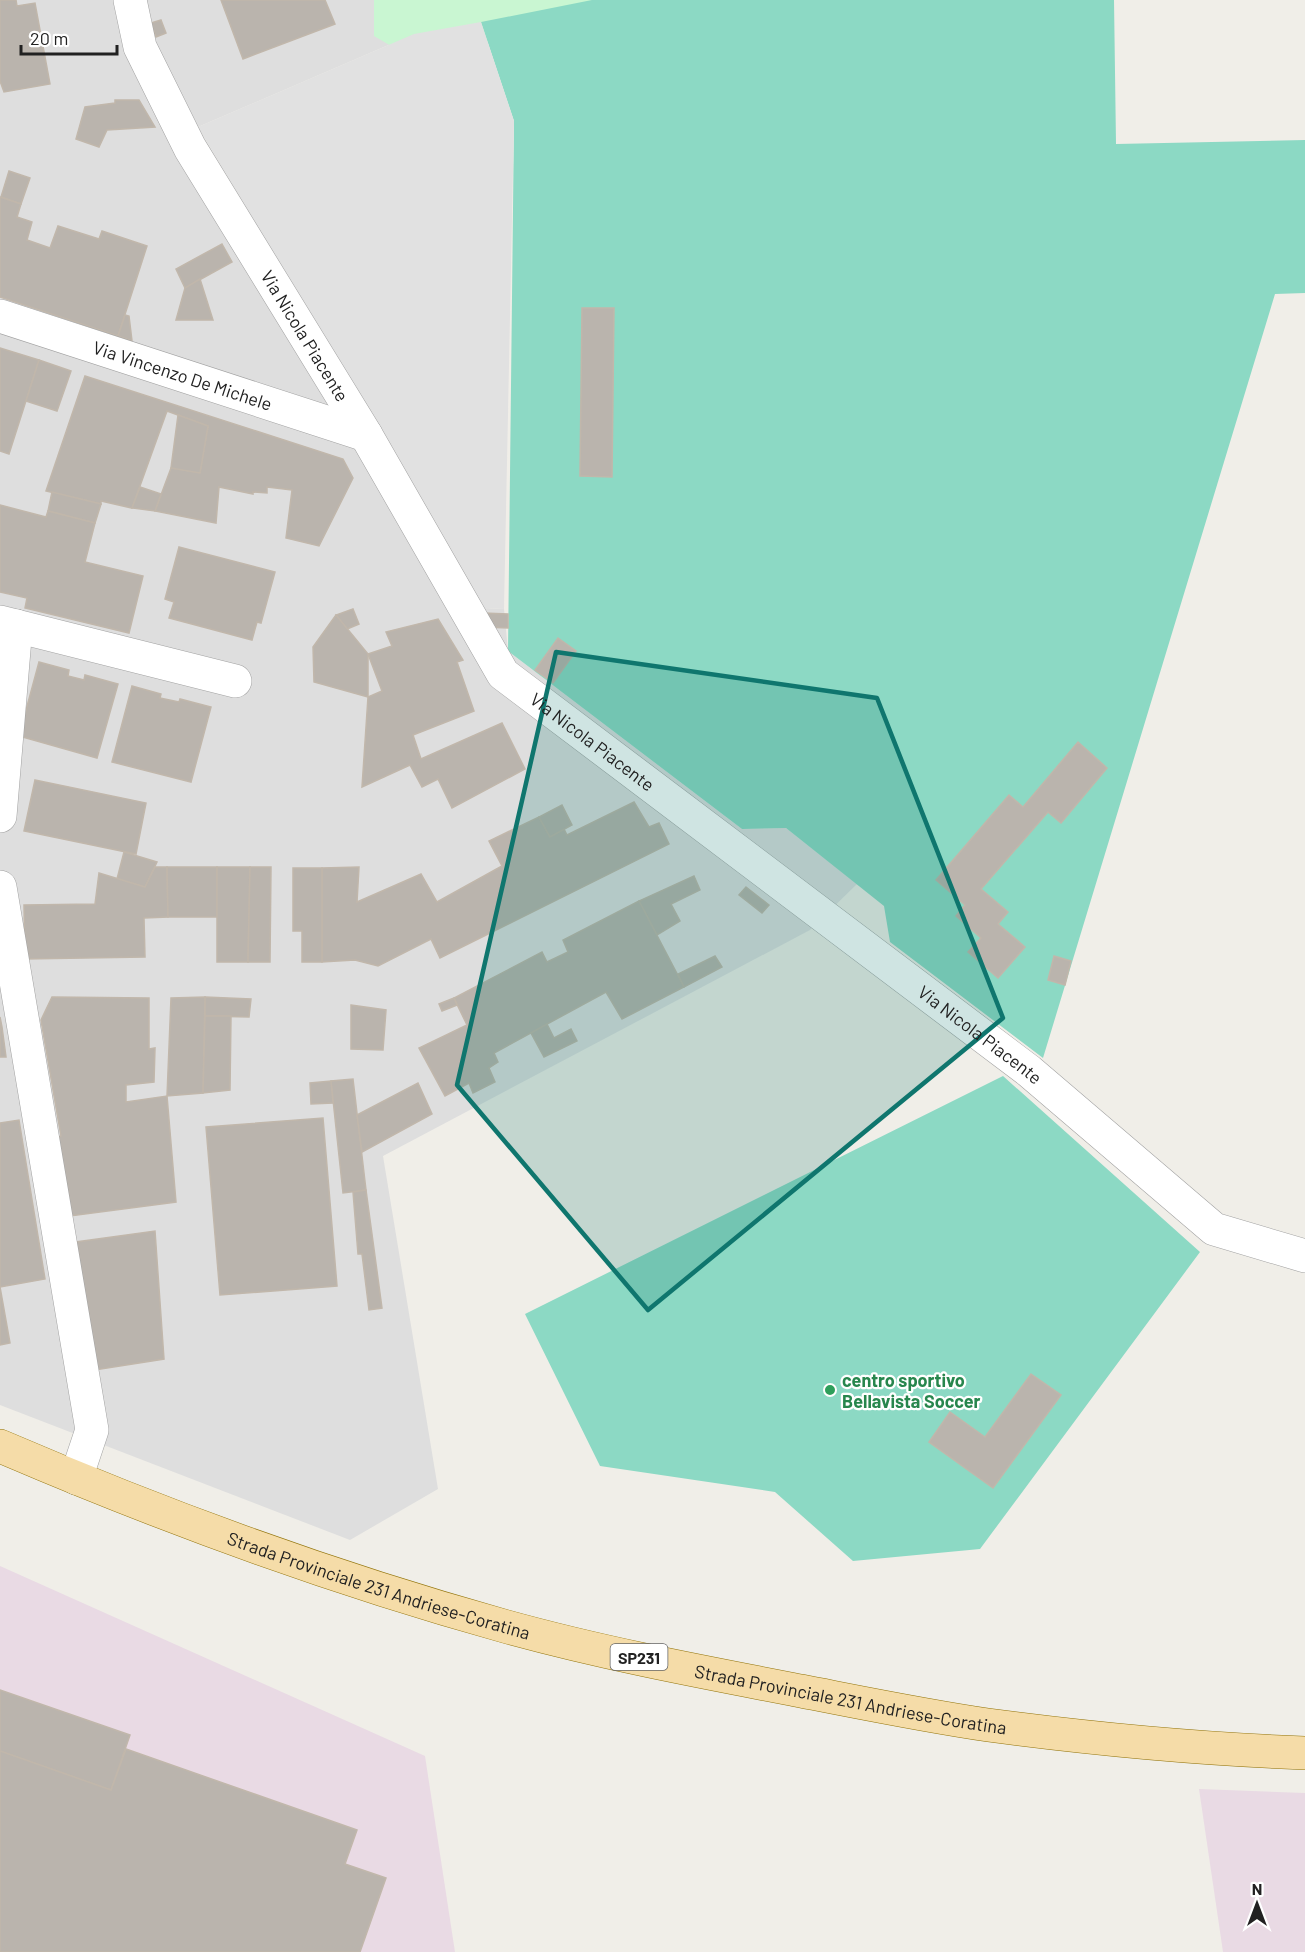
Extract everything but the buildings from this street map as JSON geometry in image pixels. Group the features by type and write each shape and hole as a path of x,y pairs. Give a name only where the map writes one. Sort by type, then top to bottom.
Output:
{"main road":[{"name":"Strada Provinciale 231 Andriese-Coratina","path":"0,1446 76,1478 236,1539 380,1588 506,1626 702,1672 984,1724 1178,1746 1305,1754"}],"street":[{"name":"Via Nicola Piacente","path":"130,0 141,47 190,148 366,435 503,674 1029,1071 1214,1229 1305,1256"},
{"name":"Via Vincenzo De Michele","path":"0,316 366,435"},
{"path":"0,816 8,624 235,681"},
{"path":"0,887 92,1430 76,1478"}],"highlighted area":[{"path":"556,652 877,698 1003,1018 648,1310 457,1085"}],"shaded area":[{"path":"0,0 408,0 414,34 198,127 484,608 504,609 508,651 742,829 786,828 857,884 810,930 383,1156 438,1489 350,1540 0,1405"},
{"path":"481,22 514,121 504,609 484,608 198,127 414,34"},
{"path":"0,1566 425,1756 455,1952 0,1952"},
{"path":"1199,1789 1305,1793 1305,1952 1223,1952"}],"green space":[{"path":"374,0 652,0 415,60 374,36"},
{"path":"592,0 1114,0 1116,144 1305,140 1305,293 1275,294 1043,1058 890,942 884,906 786,828 742,829 508,651 514,121 481,22"},
{"name":"centro sportivo Bellavista Soccer","path":"1003,1076 1200,1252 980,1549 853,1561 775,1492 600,1466 525,1314"}],"place":[{"name":"centro sportivo Bellavista Soccer","path":"830,1390"}]}
